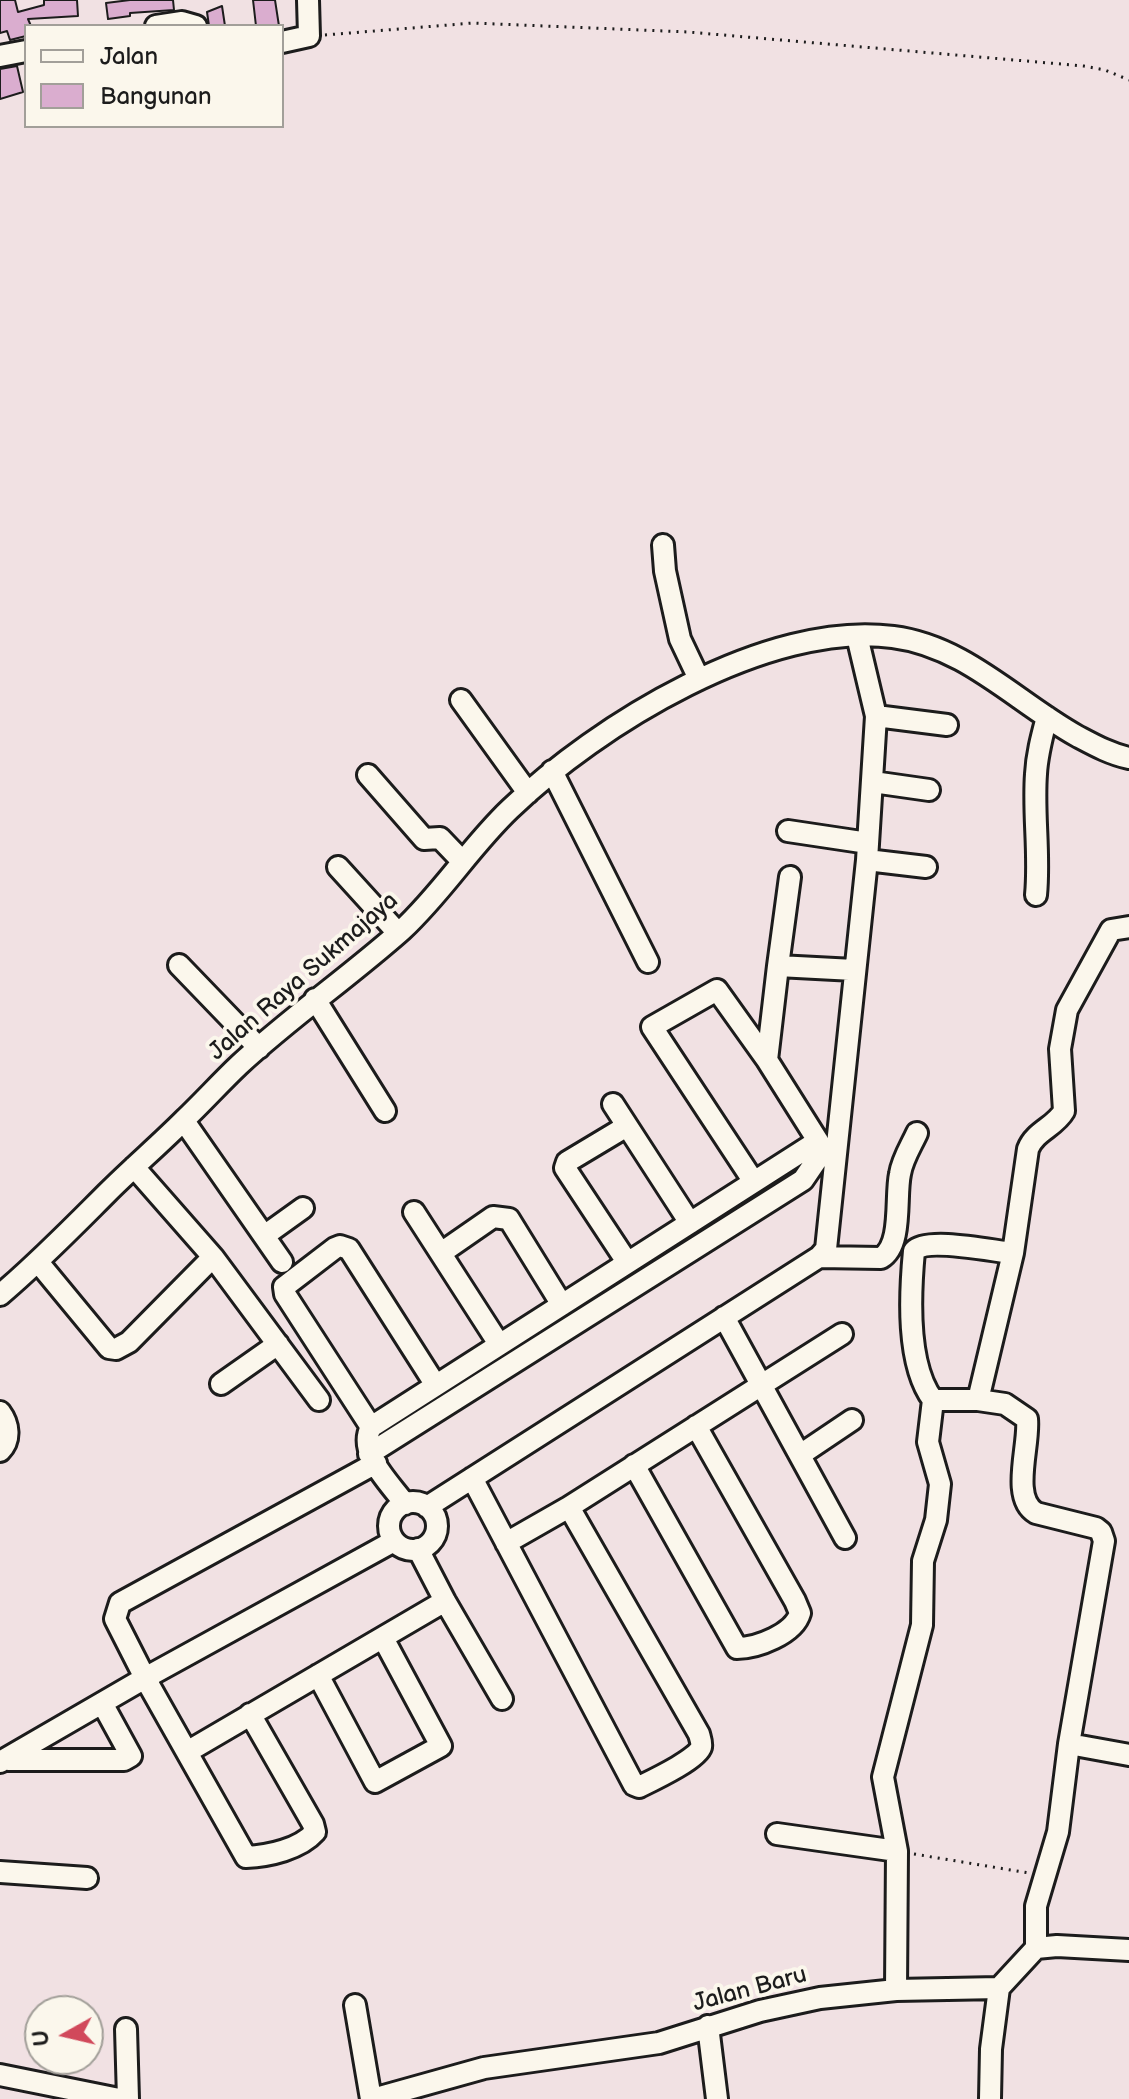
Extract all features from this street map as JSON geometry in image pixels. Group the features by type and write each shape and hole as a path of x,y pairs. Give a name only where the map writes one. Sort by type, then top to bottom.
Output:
{"street":[{"path":"284,42 309,36 308,0"},
{"path":"169,24 189,24"},
{"path":"0,56 24,51"},
{"path":"663,545 665,571 680,639 699,679"},
{"path":"427,1507 819,1257 826,1249 873,782 876,716 857,636"},
{"name":"Jalan Raya Sukmajaya","path":"0,1295 259,1048 420,913 462,861 552,771 636,714 699,679 774,650 813,641 890,636 921,642 951,654 1097,747 1129,758"},
{"path":"461,700 528,793"},
{"path":"876,716 947,725"},
{"path":"1036,895 1039,864 1036,777 1047,717"},
{"path":"552,771 648,962"},
{"path":"368,775 424,839 440,838 462,861"},
{"path":"873,782 929,790"},
{"path":"788,831 926,867"},
{"path":"338,867 398,933"},
{"path":"767,1060 790,877"},
{"path":"978,1400 1013,1253 1028,1149 1034,1138 1060,1119 1064,1111 1060,1049 1067,1010 1111,930 1129,927"},
{"path":"179,965 259,1048"},
{"path":"778,966 854,970"},
{"path":"250,1714 315,1832 307,1841 260,1857 246,1857 145,1678 115,1619 120,1603 372,1458 803,1180 818,1158 818,1141 767,1060 717,990 652,1027 754,1182"},
{"path":"315,999 385,1111"},
{"path":"613,1104 690,1223"},
{"path":"184,1121 282,1262"},
{"path":"627,1126 567,1162 565,1168 627,1262"},
{"path":"819,1257 881,1258 888,1254 894,1241 900,1172 917,1133"},
{"path":"405,1504 372,1458 365,1437 371,1427 818,1141"},
{"path":"134,1167 213,1257 319,1400"},
{"path":"264,1236 303,1208"},
{"path":"414,1212 499,1344"},
{"path":"441,1253 493,1217 509,1219 562,1305"},
{"path":"896,1990 897,1851 883,1777 922,1625 923,1561 936,1520 940,1484 928,1442 933,1400 919,1375 912,1328 914,1251 921,1245 935,1244 1013,1253"},
{"path":"371,1427 285,1294 284,1287 335,1248 349,1249 435,1384"},
{"path":"38,1262 109,1348 116,1349 129,1342 213,1257"},
{"path":"724,1317 845,1538"},
{"path":"506,1543 569,1507 842,1334"},
{"path":"221,1384 278,1344"},
{"path":"933,1400 978,1400 1005,1404 1019,1411 1027,1419 1023,1487 1023,1501 1027,1508 1096,1528 1104,1541 1069,1744 1058,1832 1036,1906 1036,1948"},
{"path":"0,1412 8,1426 6,1442 0,1451"},
{"path":"800,1455 852,1420"},
{"path":"634,1465 737,1648 758,1645 792,1626 800,1613 795,1601 696,1426"},
{"path":"472,1478 634,1785 639,1787 663,1776 699,1752 702,1745 699,1734 569,1507"},
{"path":"414,1502 427,1507 435,1518 436,1531 430,1543 418,1549 405,1549 394,1541 389,1528 396,1510 405,1504 414,1502"},
{"path":"2,1761 394,1541"},
{"path":"418,1549 502,1699"},
{"path":"187,1752 445,1601"},
{"path":"318,1675 375,1782 441,1746 383,1638"},
{"path":"2,1761 124,1760 131,1756 102,1703"},
{"path":"1069,1744 1129,1755"},
{"path":"777,1834 897,1851"},
{"path":"0,1872 87,1878"},
{"path":"990,2099 991,2049 999,1988 1036,1948 1057,1946 1129,1950"},
{"name":"Jalan Baru","path":"372,2099 484,2068 659,2043 791,2003 896,1990 999,1988"},
{"path":"355,2005 372,2099"},
{"path":"708,2026 717,2099"},
{"path":"126,2029 128,2099"},
{"path":"0,2075 119,2099"}],"path":[{"path":"309,36 473,23 688,32 1084,66 1105,70 1129,80"},
{"path":"897,1851 1045,1875"}],"building":[{"path":"0,0 15,0 18,12 44,5 44,0 77,0 78,16 28,19 30,24 24,24 24,36 10,40 7,31 0,33"},
{"path":"173,0 174,10 130,13 130,16 108,19 106,3"},
{"path":"253,0 275,0 279,24 256,24"},
{"path":"222,6 225,24 209,24 207,12"},
{"path":"17,66 23,92 0,99 0,69"}]}
